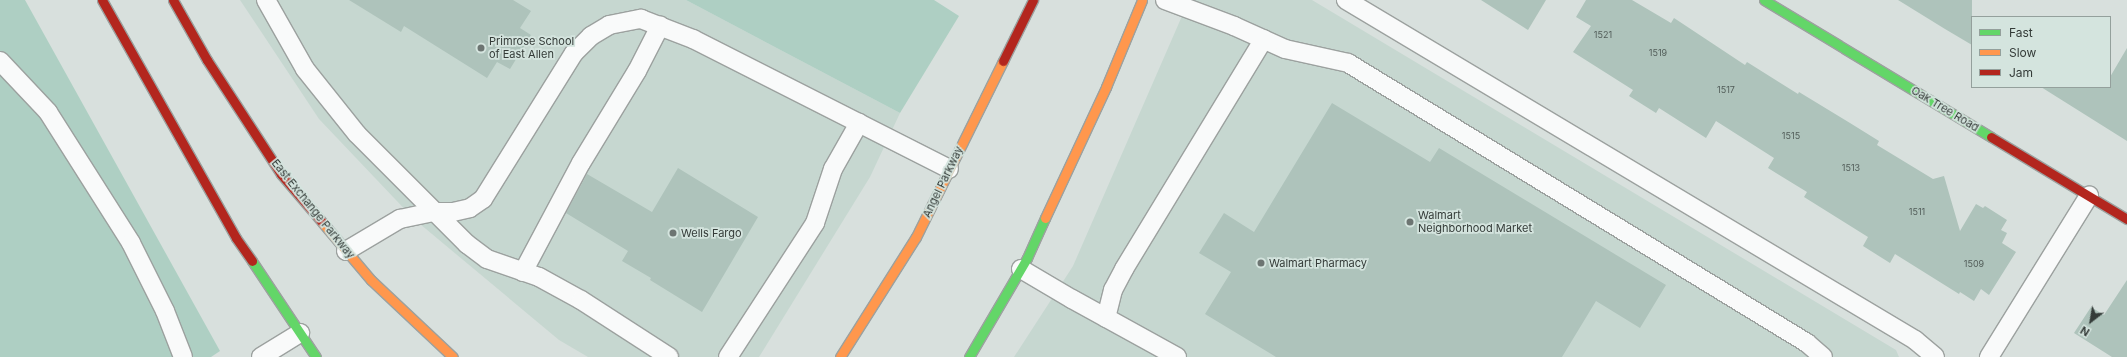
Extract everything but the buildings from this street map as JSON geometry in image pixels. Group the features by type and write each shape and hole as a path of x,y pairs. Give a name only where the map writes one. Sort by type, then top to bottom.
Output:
{"street":[{"path":"102,0 236,238 316,357"},
{"name":"East Exchange Parkway","path":"173,0 208,60 281,174 376,286 453,357"},
{"name":"Angel Parkway","path":"840,357 916,237 1033,0"},
{"path":"969,357 1021,269 1106,87 1142,0"},
{"name":"Oak Tree Road","path":"1764,0 2127,219"}],"lane":[{"path":"266,0 309,75 357,134 432,212 467,244 487,259 539,277 581,300 669,357"},
{"path":"1165,0 1234,26 1285,49 1348,63 1807,343 1823,357"},
{"path":"1346,0 1915,340 1935,357"},
{"path":"346,252 400,219 432,212 453,212 470,208 483,199 560,73 574,53 591,36 609,25 642,19 693,39 949,169"},
{"path":"523,272 581,163 637,71 660,26"},
{"path":"1106,318 1113,290 1124,269 1264,39"},
{"path":"0,61 48,112 131,243 166,311 183,357"},
{"path":"728,357 815,222 833,169 858,123"},
{"path":"1989,357 2089,196"},
{"path":"1021,269 1177,357"},
{"path":"261,357 300,333"}],"shaded area":[{"path":"240,0 686,0 900,113 870,177 759,357 588,357 559,340 414,219 319,119"},
{"path":"1189,0 1312,0 1896,350 1899,357 1014,357 1073,266"}],"green space":[{"path":"0,0 25,0 220,351 211,357 0,357"},
{"path":"686,0 934,0 959,16 900,113"}],"traffic: fast":[{"path":"1764,0 1991,137"},
{"path":"969,357 1027,258 1045,218"},
{"path":"252,261 316,357"}],"traffic: slow":[{"path":"1045,218 1106,87 1142,0"},
{"path":"840,357 916,237 1003,61"},
{"path":"322,222 371,280 453,357"}],"traffic: jam":[{"path":"102,0 236,238 252,261"},
{"path":"173,0 207,60 281,174 322,222"},
{"path":"1003,61 1033,0"},
{"path":"1991,137 2127,219"}],"place":[{"name":"Primrose School of East Allen","path":"481,48"},
{"name":"Walmart Neighborhood Market","path":"1410,222"},
{"name":"Wells Fargo","path":"673,233"},
{"name":"Walmart Pharmacy","path":"1261,263"}]}
